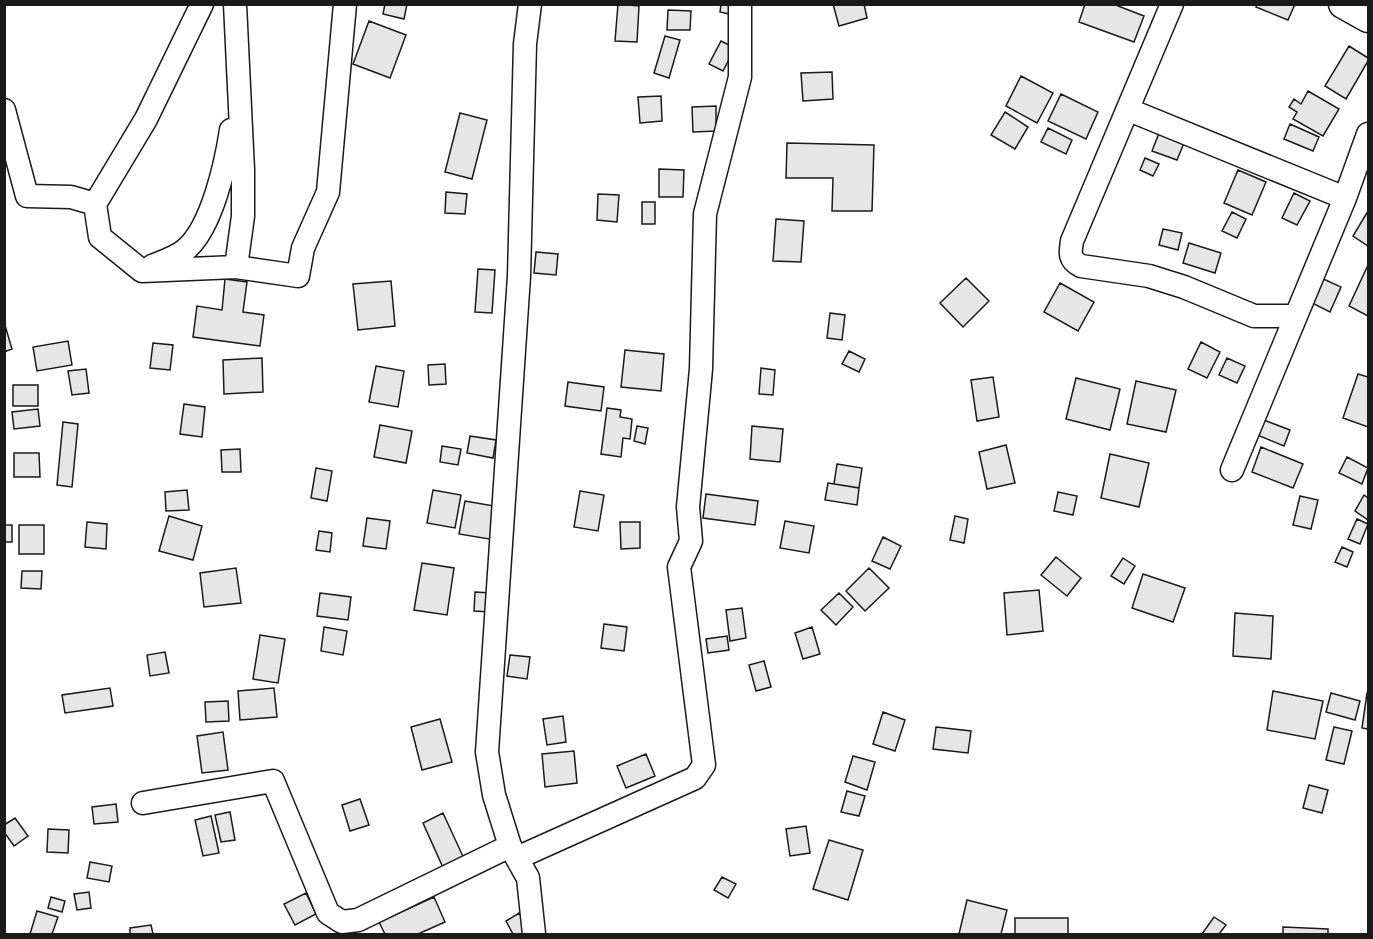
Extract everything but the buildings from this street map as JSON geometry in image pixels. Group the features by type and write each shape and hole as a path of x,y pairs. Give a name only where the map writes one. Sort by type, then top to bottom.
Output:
{"street":[{"path":"202,4 146,118 95,204 100,237 142,271 236,267 298,276 303,248 328,192 345,4"},
{"path":"235,4 243,193 236,267"},
{"path":"530,4 525,44 519,276 487,752 494,795 513,852 528,878 534,934"},
{"path":"143,803 273,781 328,913 342,922 358,920 513,852 695,778 704,765 679,567 691,541 688,507 701,369 705,214 740,77 740,4"},
{"path":"1172,4 1129,110 1071,241 1070,255 1074,262 1081,266 1149,276 1184,287 1254,316 1296,316"},
{"path":"1343,4 1368,18"},
{"path":"142,271 186,250 207,219 226,164 238,81"},
{"path":"4,110 27,196 71,197 95,204"},
{"path":"1129,110 1345,198"},
{"path":"1232,470 1345,198 1368,134"}]}
